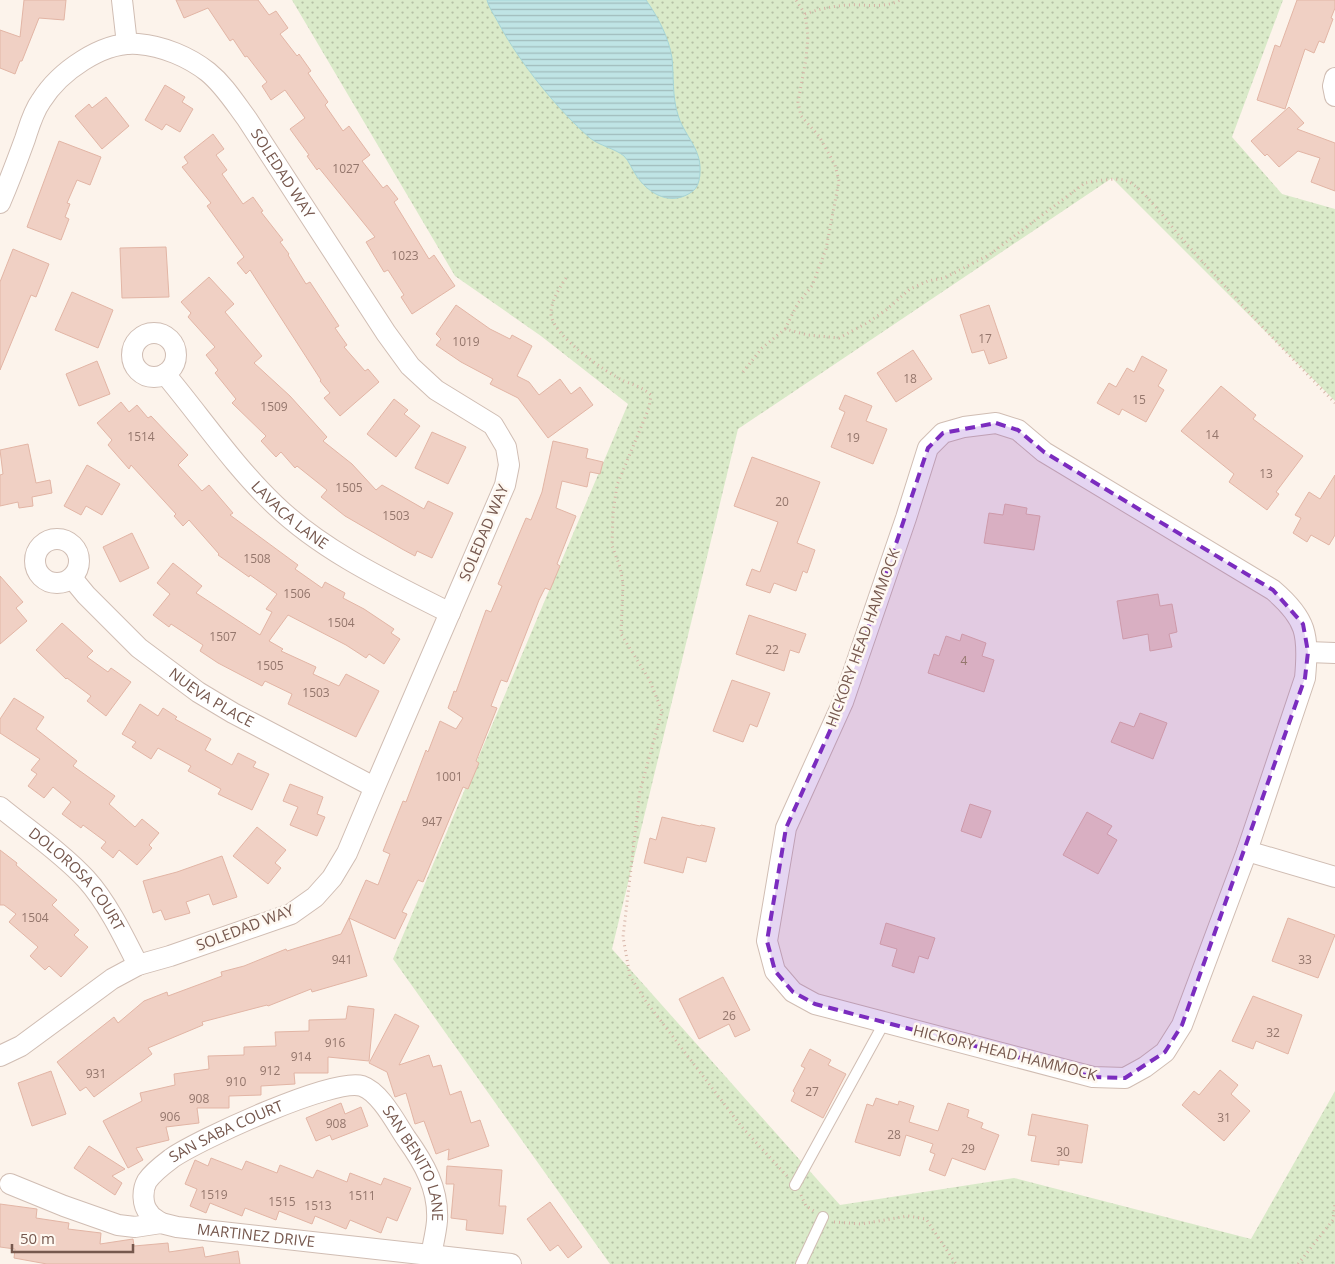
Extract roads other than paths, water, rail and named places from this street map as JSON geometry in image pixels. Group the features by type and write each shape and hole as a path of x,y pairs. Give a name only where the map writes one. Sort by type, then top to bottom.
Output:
{"street":[{"path":"122,0 127,44"},
{"name":"SOLEDAD WAY","path":"0,203 40,102 55,82 75,65 101,51 127,44 138,44 165,50 190,60 209,73 226,91 247,119 386,333 410,366 436,390 493,425 506,447 509,465 506,485 374,787 348,853 332,878 315,897 291,914 170,956 138,964 112,979 21,1046 0,1056"},
{"path":"1335,78 1333,86 1335,96"},
{"name":"LAVACA LANE","path":"165,374 249,478 276,506 302,528 366,569 450,613"},
{"name":"HICKORY HEAD HAMMOCK","path":"996,423 1018,430 1044,452 1273,590 1287,602 1303,624 1308,652 1305,678 1247,851 1182,1025 1165,1052 1145,1067 1125,1078 1093,1077 815,1004 793,992 775,971 767,942 786,828 843,702 928,448 943,433 964,427 996,423"},
{"name":"NUEVA PLACE","path":"72,578 86,595 139,648 198,692 233,713 374,787"},
{"path":"1308,652 1335,653"},
{"name":"DOLOROSA COURT","path":"0,807 63,857 86,879 104,905 138,964"},
{"path":"1247,851 1335,878"},
{"name":"SAN SABA COURT","path":"161,1223 149,1214 144,1203 144,1193 147,1182 155,1172 172,1158 204,1140 260,1114 318,1093 347,1085 360,1086"},
{"name":"SAN BENITO LANE","path":"360,1086 370,1089 380,1100 425,1165 433,1186 437,1208 437,1223 431,1255"},
{"name":"MARTINEZ DRIVE","path":"10,1184 118,1225 135,1227 161,1223 177,1227 511,1264"}],"lane":[{"path":"795,1185 884,1023"},
{"path":"801,1264 823,1217"}],"water":[{"path":"487,0 646,0 655,13 671,50 676,108 682,126 695,147 699,159 700,176 696,188 685,196 677,198 669,198 654,193 641,182 624,156 590,138 565,113 528,70 508,39"}]}
